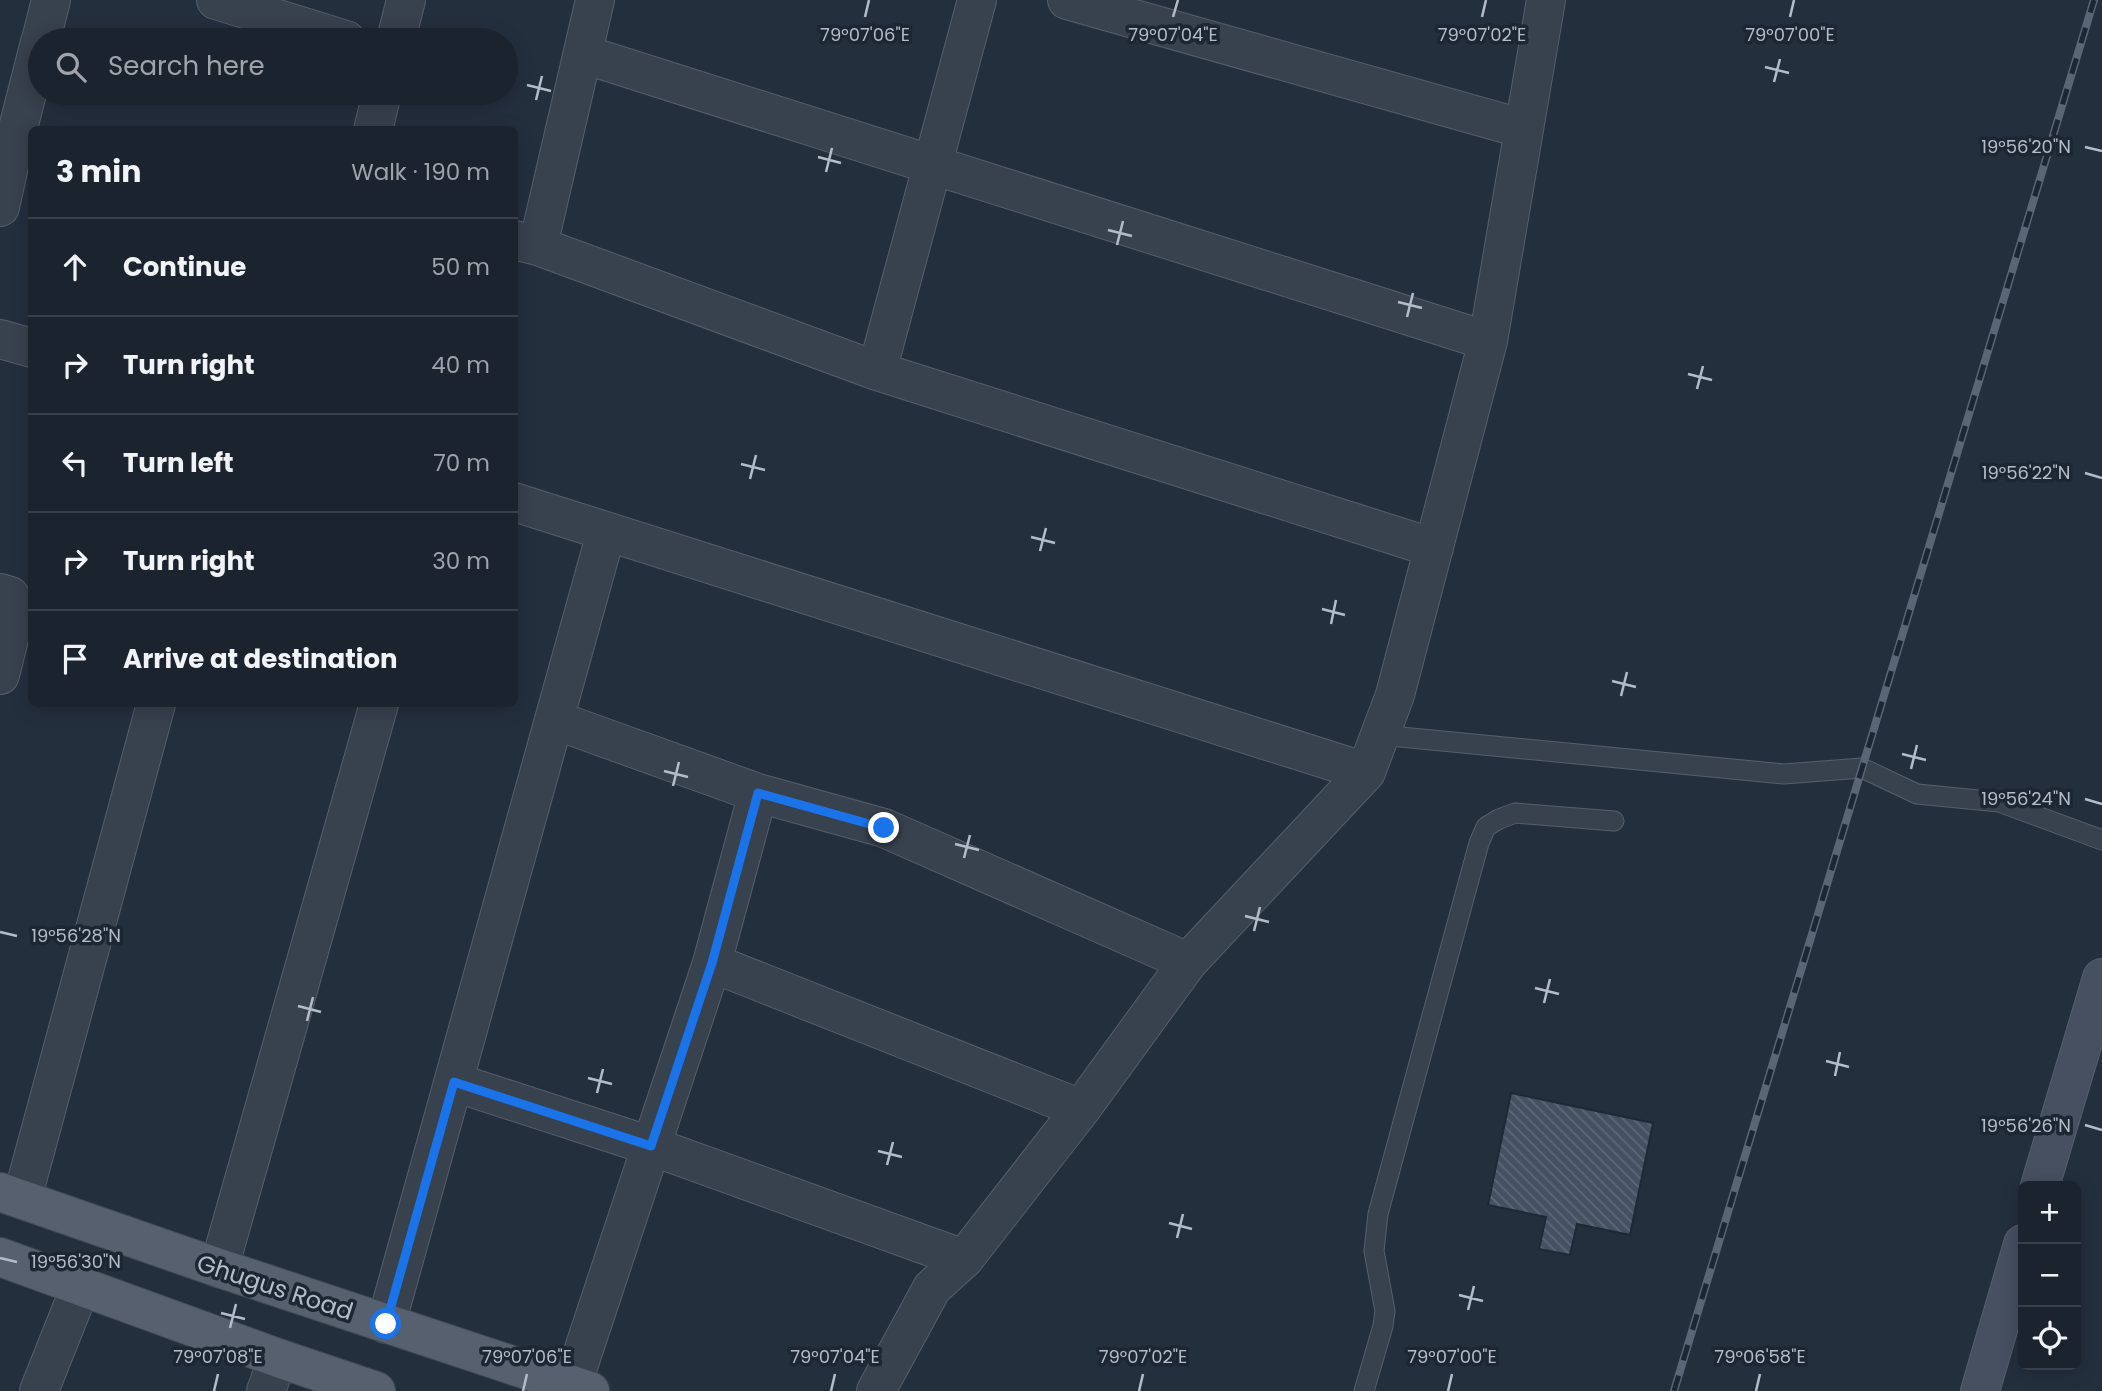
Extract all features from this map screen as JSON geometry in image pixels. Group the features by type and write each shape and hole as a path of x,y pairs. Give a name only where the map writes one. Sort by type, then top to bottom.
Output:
{"main road":[{"name":"Ghugus Road","path":"11,1196 581,1388"},
{"path":"0,1258 80,1288 272,1375 376,1391"}],"street":[{"path":"44,28 51,0"},
{"path":"216,0 307,28"},
{"path":"399,28 406,0"},
{"path":"595,0 583,54 526,243 877,371 1434,548"},
{"path":"877,371 977,0"},
{"path":"1067,0 1524,129"},
{"path":"876,1391 932,1288 964,1259 1081,1109 1188,962 1367,772 1395,695 1488,341 1546,0"},
{"path":"583,54 1488,341"},
{"path":"0,207 22,154 30,105"},
{"path":"374,126 379,105"},
{"path":"0,339 28,347"},
{"path":"518,503 1367,772"},
{"path":"386,1324 606,533"},
{"path":"0,593 10,596 17,607 0,675"},
{"path":"11,1196 155,707"},
{"path":"219,1268 378,707"},
{"path":"555,720 758,793 884,828 1188,962"},
{"path":"581,1388 651,1146 712,963 758,793"},
{"path":"712,963 1081,1109"},
{"path":"2041,1181 2102,978"},
{"path":"454,1082 651,1146 964,1259"},
{"path":"1980,1391 2018,1261"},
{"path":"39,1391 80,1288"}],"lane":[{"path":"1380,734 1784,774 1862,768 1917,794 1999,802 2102,840"},
{"path":"1364,1391 1385,1311 1374,1251 1378,1214 1479,843 1486,827 1515,813 1614,821"}],"building":[{"path":"1511,1093 1653,1123 1630,1235 1577,1224 1570,1255 1539,1249 1546,1217 1488,1205"}],"railway":[{"path":"1674,1391 2094,0"}],"route":[{"path":"386,1324 454,1082 651,1146 712,963 758,793 884,828"}]}
